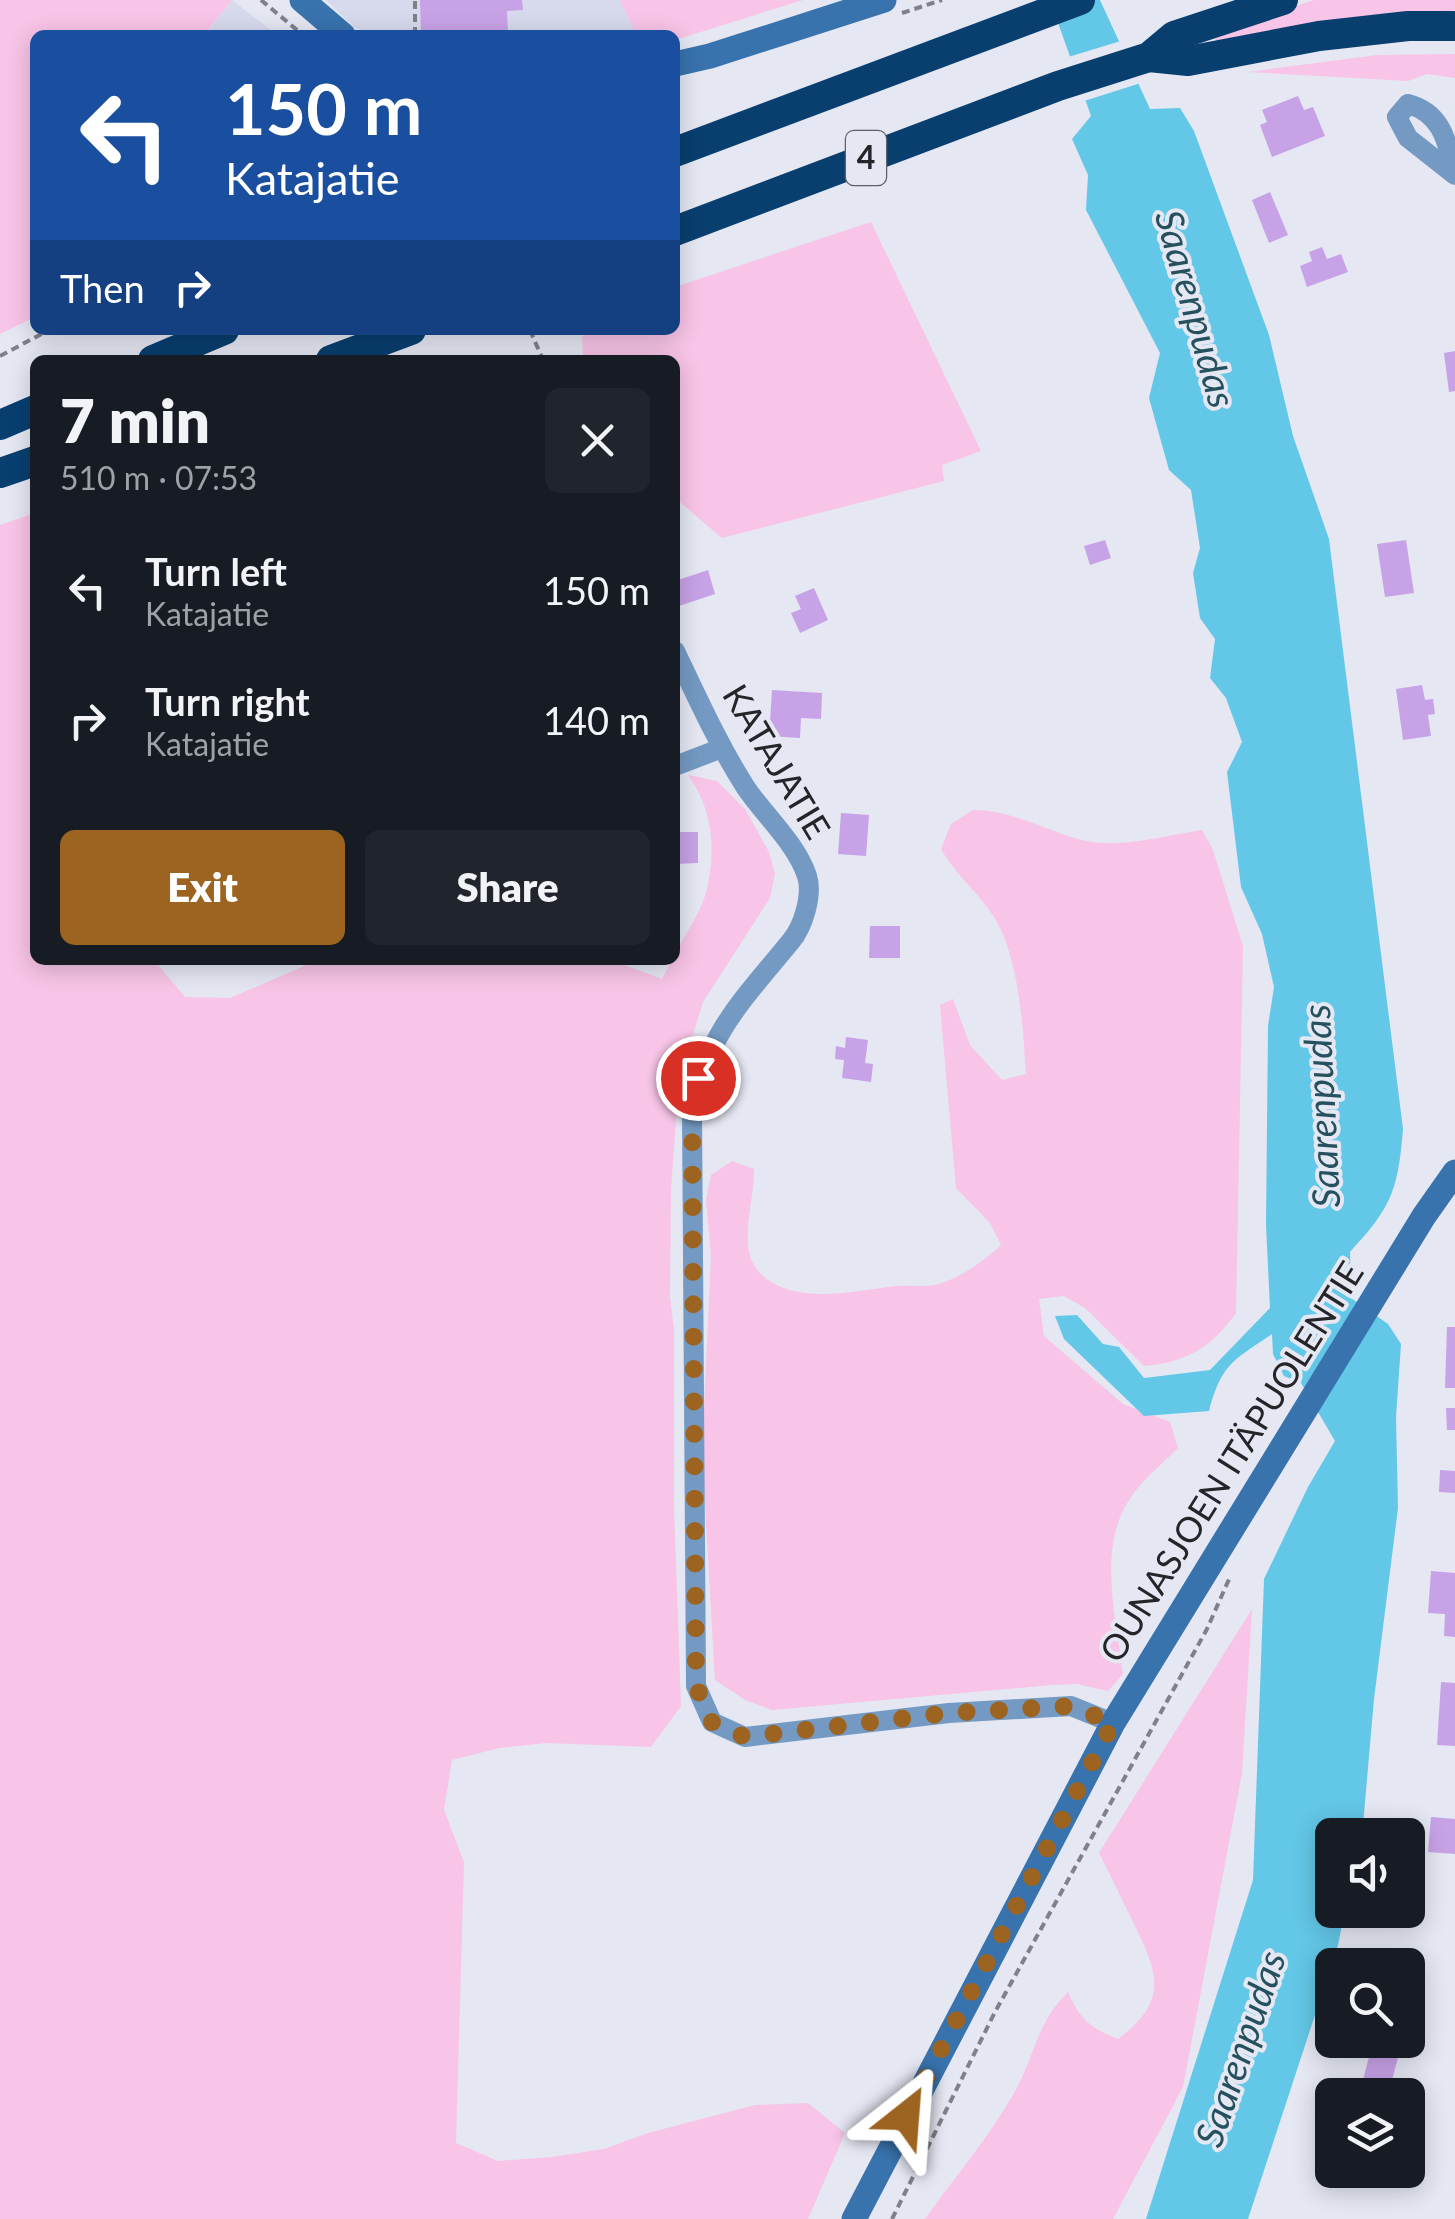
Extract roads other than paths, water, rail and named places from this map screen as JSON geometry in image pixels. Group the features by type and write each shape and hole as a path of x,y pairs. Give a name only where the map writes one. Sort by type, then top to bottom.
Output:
{"highway":[{"name":"4","path":"680,150 1080,0"},
{"name":"4","path":"680,228 1058,86 1150,57 1174,36 1282,0"},
{"path":"1150,57 1188,61 1335,34 1408,26 1455,26"},
{"path":"165,355 212,335"},
{"path":"345,355 398,335"},
{"path":"0,425 30,412"},
{"path":"0,472 30,463"}],"main road":[{"path":"302,0 337,30"},
{"path":"680,62 884,0"},
{"name":"OUNASJOEN ITÄPUOLENTIE","path":"854,2219 1113,1723 1424,1216 1455,1172"}],"street":[{"name":"KATAJATIE","path":"680,661 722,748 808,878 808,904 794,938 743,996 715,1040 698,1078 692,1111 696,1686 712,1722 745,1737 949,1713 1071,1706 1113,1723"},
{"path":"680,764 722,748"}],"water":[{"name":"Saarenpudas","path":"1050,0 1100,0 1150,109 1180,108 1194,131 1269,335 1293,436 1329,539 1403,1129 1399,1168 1390,1196 1350,1252 1351,1298 1388,1324 1401,1344 1396,1417 1398,1508 1364,1818 1315,1818 1315,1928 1341,1928 1337,1948 1315,1948 1315,2015 1248,2219 1146,2219 1253,1880 1264,1579 1335,1441 1301,1383 1284,1376 1273,1354 1272,1334 1224,1373 1209,1411 1144,1416 1064,1339 1055,1316 1077,1315 1103,1344 1119,1347 1144,1378 1210,1370 1270,1308 1266,1225 1268,1026 1274,987 1262,934 1241,887 1227,772 1242,742 1226,698 1210,678 1215,639 1200,618 1193,573 1200,548 1191,490 1169,470 1149,398 1160,353 1086,210 1088,175 1072,139 1091,116"}]}
